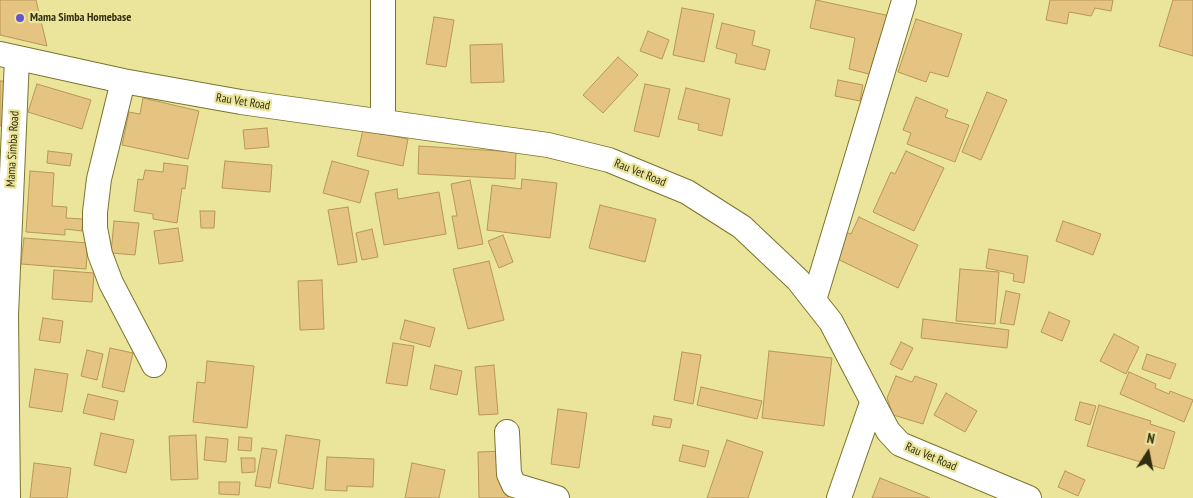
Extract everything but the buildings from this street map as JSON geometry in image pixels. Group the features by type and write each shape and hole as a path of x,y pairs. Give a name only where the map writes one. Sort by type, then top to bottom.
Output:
{"street":[{"path":"383,0 383,122"},
{"path":"814,300 904,0"},
{"name":"Mama Simba Road","path":"8,498 6,316 8,56 123,81"},
{"path":"123,81 99,179 95,228 100,254 111,283 154,365"},
{"name":"Rau Vet Road","path":"123,81 241,102 548,145 609,160 686,192 742,227 798,280 831,322 872,404 888,431 900,444 1029,498"},
{"path":"839,498 872,404"},
{"path":"507,432 509,474 514,485 556,498"}],"place":[{"name":"Mama Simba Homebase","path":"20,18"}]}
